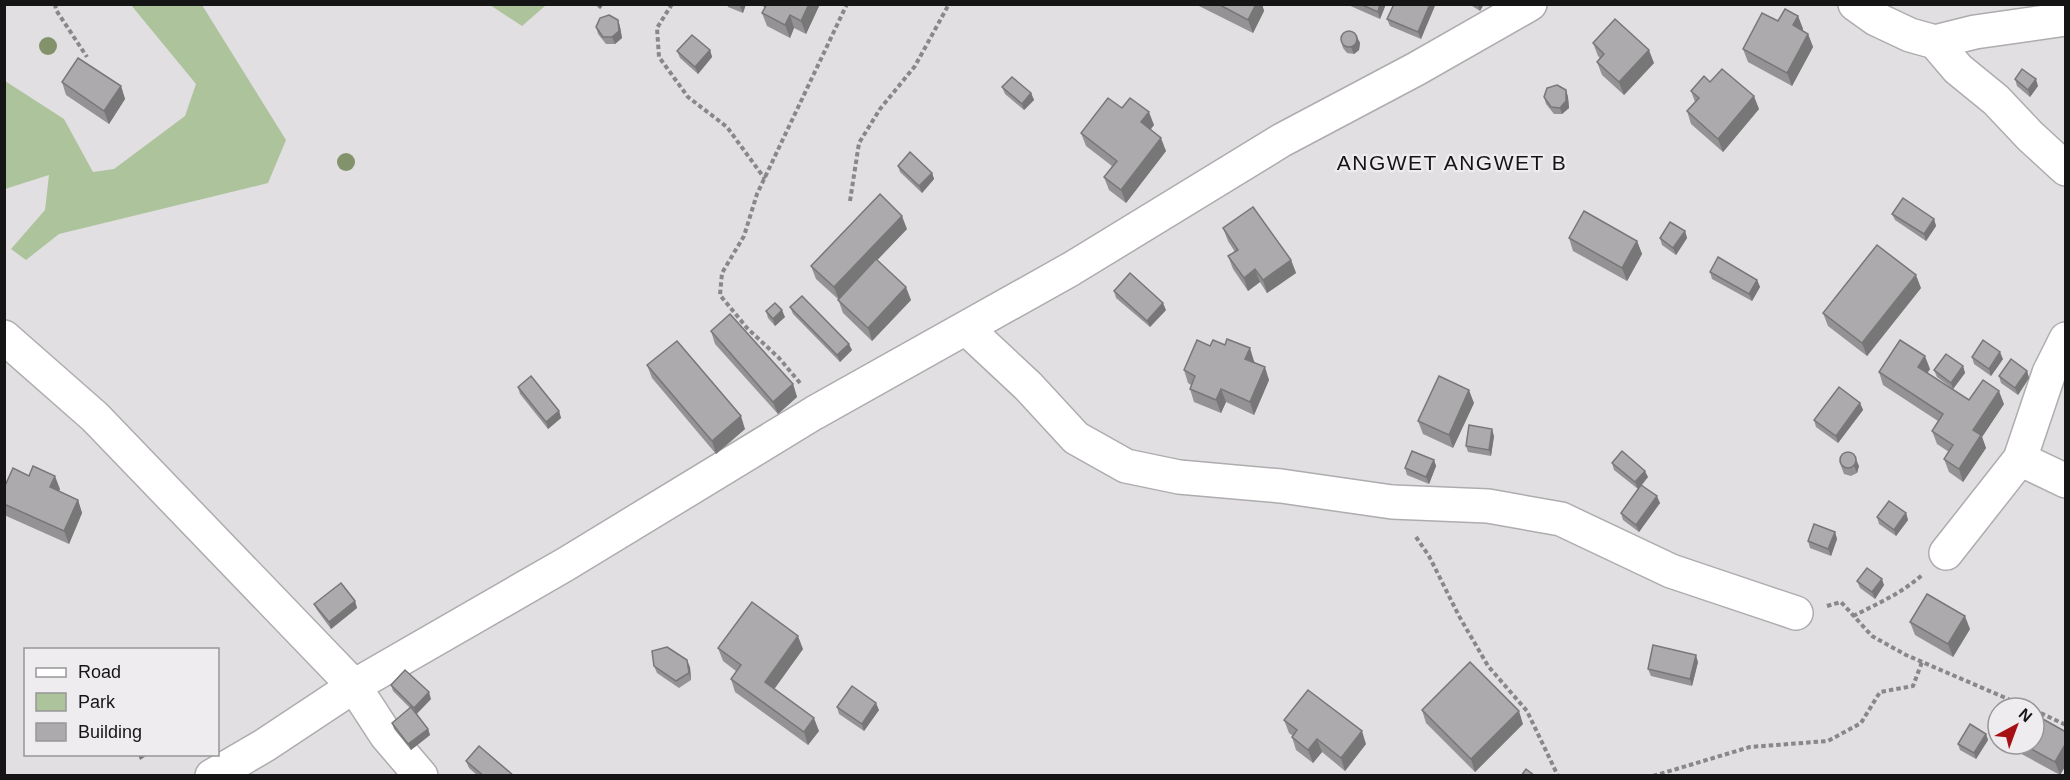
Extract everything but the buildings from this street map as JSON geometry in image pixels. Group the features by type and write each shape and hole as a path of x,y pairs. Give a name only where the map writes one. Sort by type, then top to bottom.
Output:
{"street":[{"path":"212,776 265,745 354,686 566,564 814,413 1071,269 1282,140 1416,69 1530,4"},
{"path":"1855,4 1885,23 1910,35 1935,42 1976,32 2066,19"},
{"path":"1935,42 1958,69 1996,100 2066,169"},
{"path":"967,329 1028,386 1076,438 1126,466 1179,477 1281,486 1392,502 1488,506 1561,519 1671,571 1796,613"},
{"path":"4,337 95,417 354,686 386,735 421,776"},
{"path":"1946,553 2020,459 2049,373 2066,339"},
{"path":"2020,459 2066,481"}],"path":[{"path":"55,4 56,10 87,57"},
{"path":"672,4 657,28 659,57 688,97 727,127 765,179"},
{"path":"814,413 809,394 779,358 747,328 720,295 722,273 744,236 757,194 847,4"},
{"path":"850,201 859,143 880,109 915,66 949,4"},
{"path":"1392,502 1429,556 1459,616 1488,666 1527,711 1558,776"},
{"path":"1853,616 1887,600 1912,583 1946,553"},
{"path":"1796,613 1841,602 1872,636 1922,662 2001,696"},
{"path":"1653,776 1750,747 1828,741 1861,723 1880,692 1913,686 1922,662"},
{"path":"2046,716 2066,725"}],"green space":[{"path":"542,4 545,6 522,26 490,5"},
{"path":"131,5 202,5 286,140 268,183 59,234 26,260 11,249 45,210 49,175 5,189 5,81 64,119 93,172 114,169 185,116 196,84"}],"district":[{"name":"ANGWET ANGWET B","path":"1452,162"}]}
